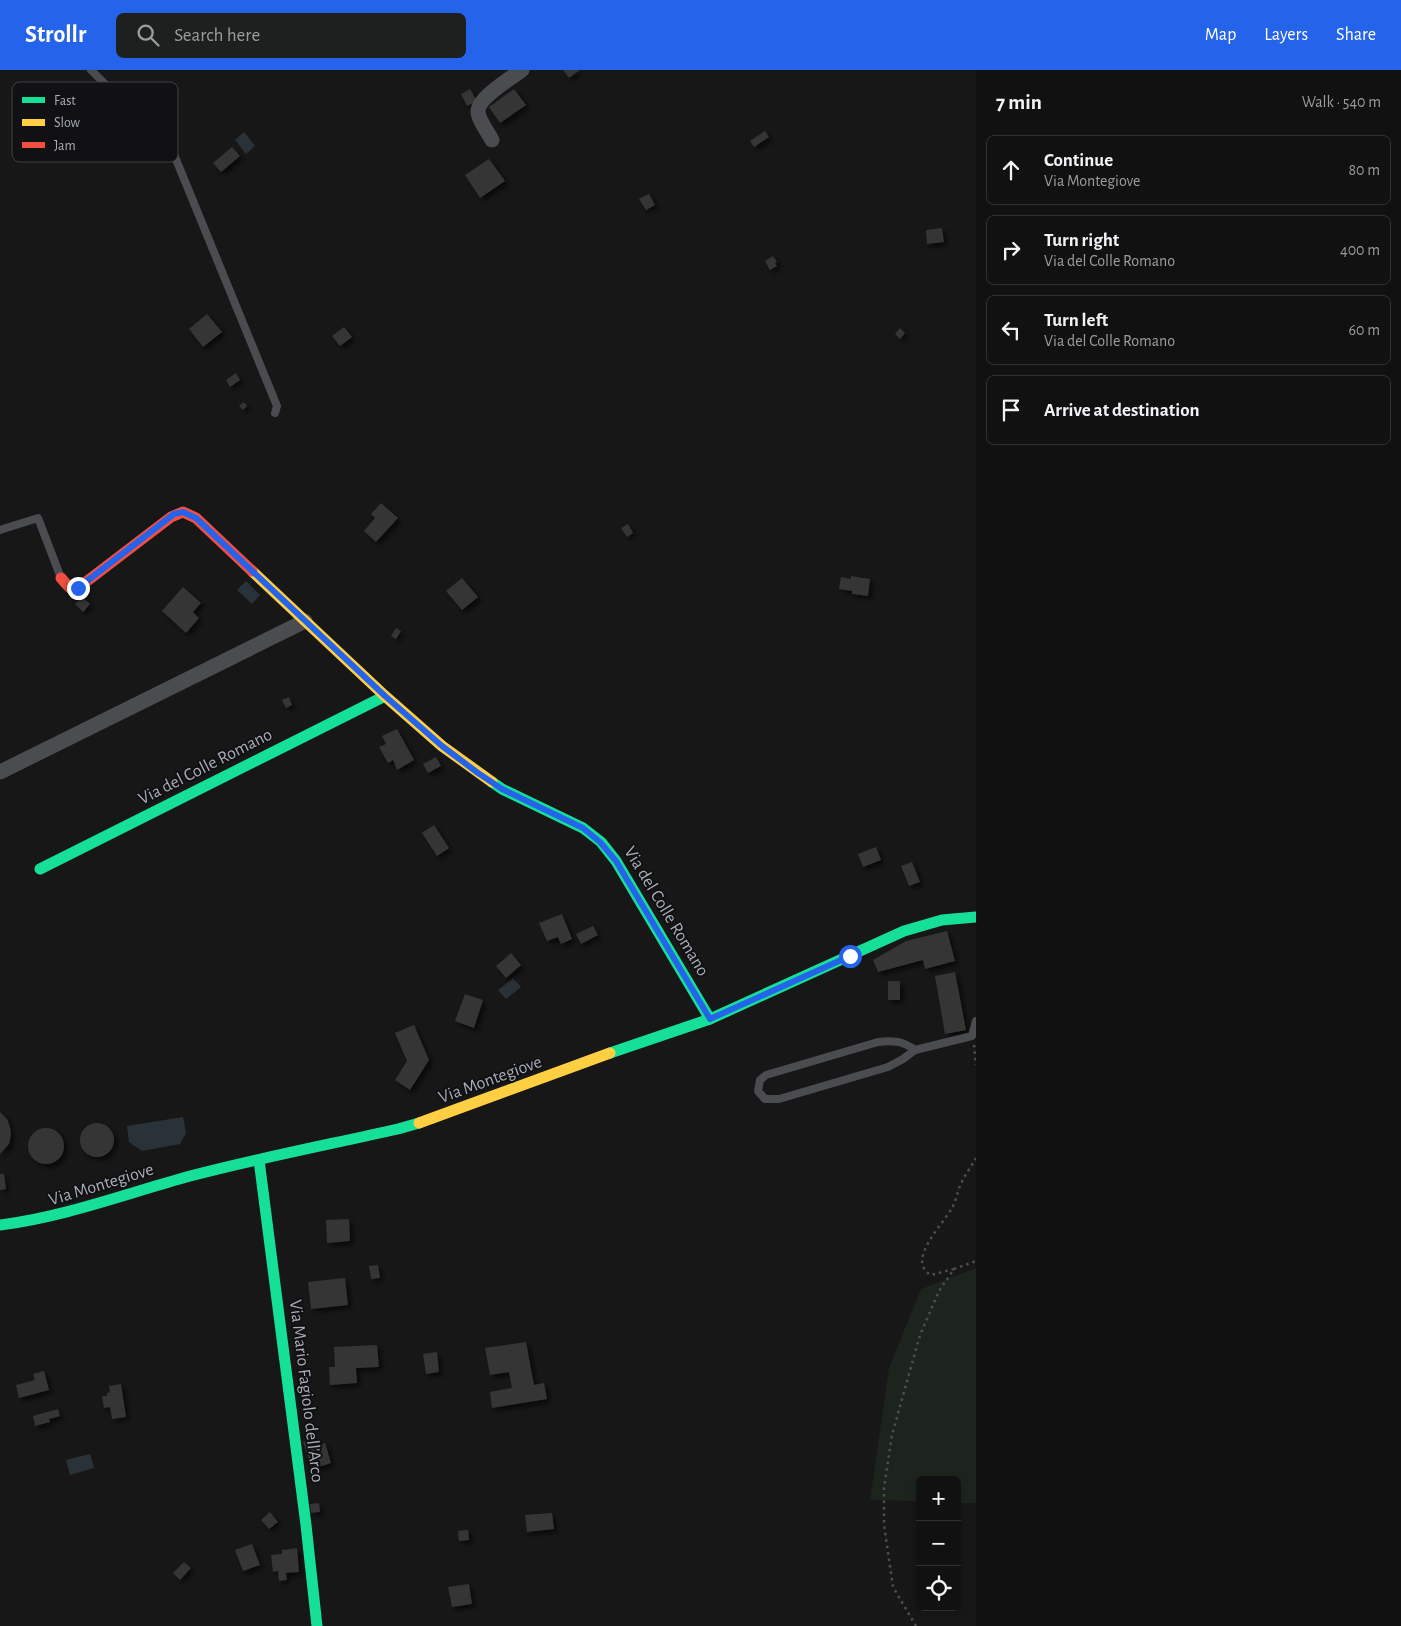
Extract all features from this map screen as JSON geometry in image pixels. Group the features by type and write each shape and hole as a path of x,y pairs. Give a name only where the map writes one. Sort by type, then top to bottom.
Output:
{"street":[{"path":"492,140 479,115 479,106 488,96 522,70"},
{"name":"Via del Colle Romano","path":"61,578 70,588 76,589 171,517 178,513 187,513 196,518 385,696 442,746 484,777 515,796 578,824 600,842 616,861 710,1019"},
{"path":"0,772 305,621"},
{"name":"Via del Colle Romano","path":"40,869 385,696"},
{"name":"Via Montegiove","path":"0,1225 23,1223 58,1216 167,1182 384,1132 435,1118 610,1053 710,1019 904,931 942,920 976,917"},
{"name":"Via Mario Fagiolo dell'Arco","path":"259,1160 298,1459 317,1626"}],"lane":[{"path":"91,70 103,82"},
{"path":"177,162 277,406 276,413"},
{"name":"Via del Colle Romano","path":"0,530 38,518 61,578"},
{"path":"915,1050 899,1042 878,1042 766,1075 760,1080 758,1091 765,1098 779,1099 888,1066 899,1062 915,1050 972,1036 976,1021"}],"path":[{"path":"972,1036 976,1065"},
{"path":"976,1158 960,1185 952,1208 931,1238 922,1257 924,1271 931,1275 976,1261"},
{"path":"916,1626 893,1587 884,1525 884,1488 892,1435 920,1335 939,1291 954,1269"}],"shaded area":[{"path":"244,132 255,146 246,154 235,140"},
{"path":"246,581 260,595 252,604 237,590"},
{"path":"513,978 521,987 506,999 498,990"},
{"path":"183,1117 186,1133 180,1144 142,1151 129,1142 127,1126"},
{"path":"976,1268 976,1503 961,1503 961,1476 916,1476 916,1501 870,1500 889,1368 921,1289"},
{"path":"90,1454 94,1468 70,1475 66,1460"}],"building":[{"path":"563,70 580,70 569,78"},
{"path":"470,89 477,101 467,106 461,94"},
{"path":"514,89 526,105 500,123 489,107"},
{"path":"765,131 769,137 754,147 750,141"},
{"path":"232,147 240,156 221,172 213,163"},
{"path":"489,159 505,181 480,198 465,175"},
{"path":"649,194 655,205 646,210 639,199"},
{"path":"942,228 944,242 927,244 926,230"},
{"path":"773,256 777,266 770,270 765,261"},
{"path":"207,314 222,332 203,347 189,329"},
{"path":"344,327 352,337 340,346 332,336"},
{"path":"900,328 905,333 900,339 895,334"},
{"path":"236,373 240,380 230,387 226,380"},
{"path":"244,402 247,406 243,410 239,406"},
{"path":"381,503 398,518 376,542 364,531 375,518 371,514"},
{"path":"628,524 633,533 627,537 621,528"},
{"path":"851,576 870,579 868,596 852,594 852,591 839,589 841,577 851,579"},
{"path":"462,578 478,597 462,610 446,591"},
{"path":"183,587 201,603 193,612 199,618 186,633 162,611"},
{"path":"82,597 90,604 83,612 75,604"},
{"path":"396,628 401,631 396,639 391,636"},
{"path":"289,697 292,705 286,708 282,700"},
{"path":"397,729 414,760 397,770 393,760 388,763 379,747 386,744 382,736"},
{"path":"436,757 441,766 428,773 423,764"},
{"path":"434,825 449,848 437,856 422,833"},
{"path":"876,847 881,860 863,867 858,854"},
{"path":"912,862 920,882 909,886 901,866"},
{"path":"562,914 572,939 561,944 558,937 547,941 539,923"},
{"path":"593,926 598,935 581,944 576,934"},
{"path":"947,931 955,961 925,969 923,960 878,972 873,960 906,941"},
{"path":"511,953 521,965 506,978 496,966"},
{"path":"955,972 966,1030 945,1034 935,976"},
{"path":"888,981 900,981 900,1000 888,1000"},
{"path":"465,994 483,1000 474,1028 455,1021"},
{"path":"414,1025 429,1060 410,1090 395,1080 407,1061 395,1033"},
{"path":"0,1112 7,1119 11,1135 9,1144 0,1154"},
{"path":"97,1123 104,1124 109,1128 113,1133 113,1147 109,1152 104,1156 97,1157 90,1156 85,1152 81,1147 80,1140 81,1133 85,1128 90,1124"},
{"path":"46,1128 58,1134 64,1146 58,1158 46,1164 34,1158 28,1146 34,1134"},
{"path":"0,1174 4,1174 6,1189 0,1190"},
{"path":"349,1219 350,1241 327,1243 326,1220"},
{"path":"378,1265 380,1278 371,1279 369,1266"},
{"path":"345,1278 348,1305 311,1309 308,1282"},
{"path":"526,1342 534,1385 544,1383 547,1399 492,1408 490,1392 512,1388 509,1372 490,1375 485,1348"},
{"path":"377,1345 379,1367 356,1368 357,1383 330,1385 329,1367 335,1367 334,1347"},
{"path":"437,1352 439,1372 426,1374 423,1354"},
{"path":"44,1371 49,1390 19,1398 16,1385 35,1380 33,1374"},
{"path":"121,1384 126,1417 112,1419 110,1407 104,1408 102,1396 107,1396 107,1393 110,1392 109,1386"},
{"path":"58,1409 60,1416 49,1419 50,1422 35,1426 33,1416"},
{"path":"315,1439 318,1446 325,1443 331,1463 312,1469 303,1442"},
{"path":"319,1503 320,1512 311,1513 310,1504"},
{"path":"270,1512 278,1522 269,1529 261,1520"},
{"path":"552,1513 554,1529 527,1532 525,1515"},
{"path":"468,1530 469,1540 459,1541 458,1531"},
{"path":"252,1544 260,1565 243,1571 235,1550"},
{"path":"297,1548 299,1572 286,1573 287,1580 279,1581 278,1571 273,1572 271,1555 282,1554 282,1550"},
{"path":"184,1562 191,1568 180,1580 173,1573"},
{"path":"469,1584 472,1604 452,1607 448,1587"}],"traffic: fast":[{"path":"40,869 385,696"},
{"path":"492,782 502,789 583,828 601,842 616,861 710,1019"},
{"path":"610,1053 710,1019 904,931 942,920 976,917"},
{"path":"0,1225 47,1217 210,1171 419,1123"},
{"path":"259,1160 306,1525 317,1626"}],"traffic: slow":[{"path":"252,571 385,696 442,746 492,782"},
{"path":"419,1123 610,1053"}],"traffic: jam":[{"path":"61,578 70,588 78,588 171,517 183,512 196,518 252,571"}],"route":[{"path":"78,588 174,514 183,512 196,518 385,696 442,746 496,785 515,796 578,824 600,842 616,861 710,1019 850,956"}]}
